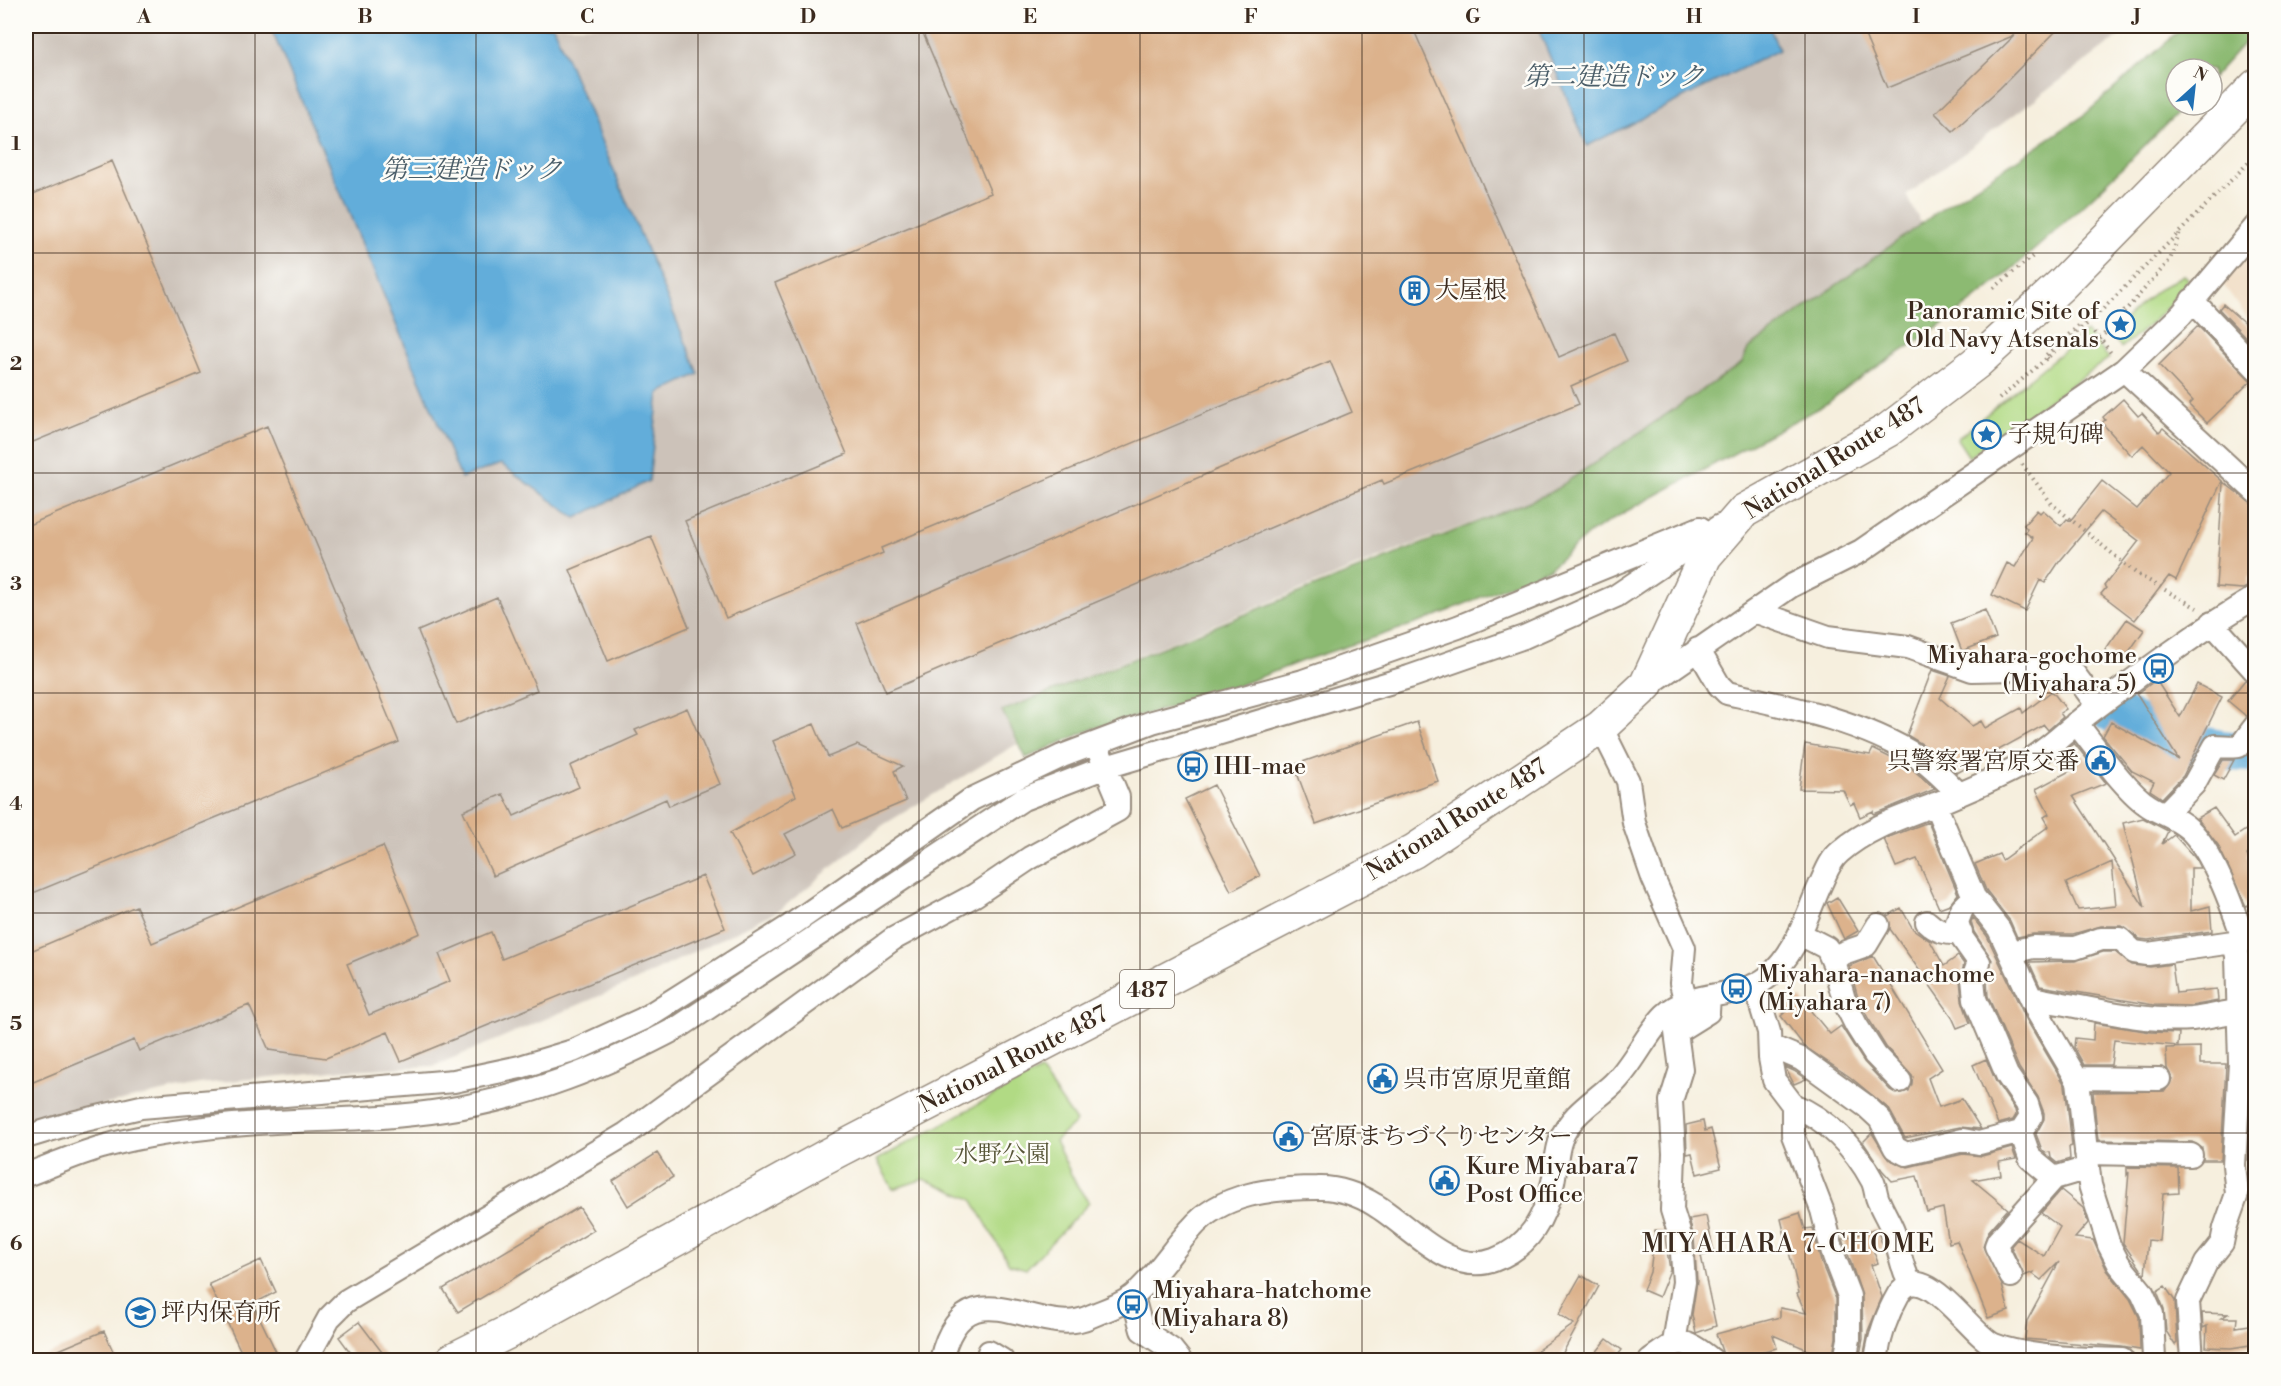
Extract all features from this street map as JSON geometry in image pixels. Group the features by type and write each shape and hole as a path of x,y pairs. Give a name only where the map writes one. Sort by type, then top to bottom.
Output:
{"highway":[{"name":"National Route 487","path":"452,1360 506,1333 825,1157 1414,850 1601,726 1647,685 1705,556 1743,511 1888,429 1976,363 2062,284 2256,86"}],"street":[{"path":"1647,685 1757,612 1791,586 1861,551 2124,370 2192,300 2256,226"},
{"path":"2192,300 2256,368"},
{"path":"2124,370 2256,492"},
{"path":"26,1137 72,1123 141,1107 454,1081 520,1067 573,1051 653,1013 790,926 972,799 1062,756 1152,722 1303,681 1458,627 1743,511"},
{"path":"26,1175 100,1147 145,1137 207,1127 444,1111 509,1098 571,1079 622,1057 680,1027 1023,799 1106,767 1409,677 1524,637 1616,596 1743,511"},
{"path":"941,1360 946,1341 958,1320 976,1309 1001,1309 1077,1323 1133,1297 1195,1224 1222,1203 1253,1193 1321,1187 1343,1191 1372,1203 1442,1253 1469,1262 1490,1262 1522,1246 1540,1221 1553,1183 1561,1140 1576,1114 1616,1081 1666,1013 1686,1003 1755,986 1786,960 1800,934 1834,856 1855,840 1891,821 1959,794 2026,762 2054,744 2098,706 2212,623 2256,597"},
{"path":"1757,612 1828,637 1908,647 1972,670 2063,668 2072,671 2098,706"},
{"path":"2212,623 2256,672"},
{"path":"1698,650 1719,685 1727,693 1793,707 1886,739 1918,758 1959,794"},
{"path":"2076,723 2114,771 2148,806 2165,813 2190,830 2227,894 2245,940 2237,956 2240,1063 2234,1165 2246,1192 2225,1228 2222,1244 2206,1263 2188,1302 2192,1360"},
{"path":"2165,813 2194,784 2215,746 2237,748 2242,746 2256,725"},
{"path":"1601,726 1628,782 1634,823 1653,878 1684,948 1681,983 1686,1003"},
{"path":"314,1356 329,1318 346,1301 626,1134 893,939 975,895 1030,858 1118,810 1118,796 1095,743"},
{"path":"1935,804 1974,897 1999,929 2031,998 2076,1078 2090,1185 2109,1245 2119,1264 2142,1292 2152,1314 2154,1360"},
{"path":"1770,1046 1801,1059 1866,1106 1880,1119 1895,1148 1906,1154 1963,1140 1979,1143 2021,1132 2031,1117 2027,1104 2007,1075 1975,999 1973,979 1979,962 1957,922 1962,909 1974,897"},
{"path":"1927,922 1948,934 1961,933"},
{"path":"1833,961 1843,953 1866,945 1878,925"},
{"path":"1800,934 1827,948 1845,1004 1860,1032 1875,1055 1900,1081"},
{"path":"2011,952 2033,947 2075,948 2101,939 2121,939 2134,952 2148,954 2245,940"},
{"path":"1755,986 1764,1011 1774,1080 1793,1105 1811,1112 1831,1129 1860,1162 1873,1182 1877,1199 1896,1239 1899,1261 1910,1283"},
{"path":"1674,1343 1684,1282 1682,1239 1672,1210 1674,1153 1671,1101 1682,1069 1676,1032 1708,1012 1709,997"},
{"path":"2031,998 2154,1017 2191,1019 2238,1011"},
{"path":"2076,1078 2159,1078"},
{"path":"1793,1105 1793,1135 1822,1210 1834,1257 1849,1296 1849,1339 1845,1360"},
{"path":"2021,1132 2030,1158 2054,1178"},
{"path":"2011,1276 1996,1246 1998,1241 2054,1178 2087,1161 2191,1155"},
{"path":"1876,1360 1894,1302 1901,1290 1910,1283 1923,1284 1934,1290 1975,1332 1993,1345 2028,1352 2122,1360"},
{"path":"1133,1297 1142,1330 1172,1350 1180,1360"},
{"path":"1650,1360 1674,1343 1688,1343 1712,1360"}],"path":[{"path":"1998,399 2095,317 2256,155"},
{"path":"2100,339 2170,260 2180,231"},
{"path":"1994,288 2033,256"},
{"path":"2048,359 2045,356 2085,320"},
{"path":"2012,447 2030,476 2052,504 2137,574 2196,606 2212,623"}],"shaded area":[{"path":"26,26 2133,26 1907,195 1921,224 1748,349 1742,363 1550,493 1376,559 1002,710 1017,744 883,825 780,910 635,981 434,1066 343,1070 199,1084 26,1122"},
{"path":"2255,242 2255,328 2222,283"}],"green space":[{"path":"2185,26 2255,26 2255,31 2224,65 2224,57 2164,57 2164,117 2173,117 2100,190 1980,296 1933,331 1857,380 1828,403 1625,512 1590,533 1550,568 1424,621 1302,661 1208,697 1092,729 1026,758 1002,711 1550,493 1742,363 1748,349 1947,205 2082,117"},
{"path":"2183,275 2188,279 2174,299 2158,317 2121,348 2110,333 2156,291"},
{"path":"2086,332 2109,358 1969,457 1957,439"},
{"name":"水野公園","path":"1040,1070 1076,1122 1055,1141 1076,1184 1089,1203 1026,1269 1009,1264 972,1199 924,1179 893,1189 877,1160"}],"water":[{"name":"第三建造ドック","path":"270,26 553,26 699,374 659,393 649,481 576,518 501,464 461,478"},
{"name":"第二建造ドック","path":"1537,26 1769,26 1779,50 1587,146"}],"building":[{"path":"920,26 1412,26 1559,357 1614,333 1627,361 1571,386 1579,404 1384,484 1382,480 886,692 857,623 1352,412 1330,361 881,548 883,553 726,618 685,521 847,454 775,283 991,193"},
{"path":"1861,26 2061,26 2000,88 1953,131 1935,113 2015,35 1887,88"},
{"path":"112,161 201,373 26,445 26,197"},
{"path":"2223,304 2256,333 2256,348 2219,309"},
{"path":"2198,326 2251,381 2207,423 2189,405 2193,401 2159,365"},
{"path":"2123,399 2138,416 2142,413 2159,432 2163,428 2222,481 2176,580 2169,576 2135,620 2101,594 2106,588 2104,586 2139,541 2101,512 2059,562 2045,583 2040,580 2025,611 1992,595 2007,563 2015,567 2033,538 2025,532 2027,529 2024,525 2037,510 2040,513 2043,510 2061,526 2067,519 2070,521 2102,481 2137,509 2169,472 2143,445 2132,456 2102,423 2105,420 2103,417"},
{"path":"267,426 399,742 26,896 26,526"},
{"path":"2223,482 2256,507 2256,576 2249,576 2247,587 2243,589 2216,587"},
{"path":"651,536 689,627 608,661 570,570"},
{"path":"497,597 537,690 456,724 418,631"},
{"path":"1985,610 1996,638 1962,651 1951,623"},
{"path":"2127,619 2144,630 2122,662 2105,650"},
{"path":"1932,670 1950,676 1940,698 1972,726 1981,721 1985,728 2021,708 2023,713 2052,691 2066,709 2060,713 2063,717 2048,730 2044,725 1957,773 1932,750 1907,735"},
{"path":"2156,680 2180,717 2197,684 2222,697 2183,776 2162,798 2150,790 2154,782 2132,771 2103,736 2111,722 2179,760 2137,694"},
{"path":"2245,680 2256,685 2256,712 2246,716 2228,701"},
{"path":"687,708 720,784 669,806 666,799 493,876 463,811 503,794 514,816 579,787 570,766 638,735 635,730"},
{"path":"1417,722 1438,781 1316,824 1294,765"},
{"path":"814,724 828,757 857,745 903,766 894,771 906,801 842,828 833,809 785,834 796,853 753,876 730,833 796,796 773,741"},
{"path":"2074,743 2106,783 2073,796 2145,908 2123,823 2143,818 2168,831 2162,844 2174,835 2195,858 2200,868 2191,868 2191,911 2210,906 2212,931 2148,940 2140,939 2121,926 2101,926 2073,934 2033,934 2017,937 2010,921 1986,890 1975,864 1999,854 2002,860 2049,826 2044,817 2049,814 2036,789 2077,767 2065,751","holes":["2112,862 2116,906 2078,910 2066,883"]},
{"path":"1805,744 1870,755 1873,749 1911,768 1935,789 1874,814 1873,811 1860,817 1854,803 1850,805 1843,790 1799,789"},
{"path":"2223,760 2234,760 2223,780 2214,775"},
{"path":"1214,785 1260,876 1231,891 1185,799"},
{"path":"2214,808 2235,837 2256,823 2256,849 2247,855 2256,874 2256,902 2246,906 2218,845 2197,818"},
{"path":"1928,822 1958,894 1950,904 1939,908 1917,859 1896,867 1884,839"},
{"path":"383,846 420,933 347,964 369,1015 450,981 439,954 491,932 502,959 703,876 725,928 401,1061 388,1032 326,1058 269,1050 249,1005 139,1051 134,1040 26,1085 26,953 136,906 152,943"},
{"path":"1837,897 1858,931 1844,939 1827,903"},
{"path":"1901,908 1913,929 1930,941 1944,966 1958,956 1964,964 1960,980 1962,1000 1970,1023 1957,1028 1951,1015 1890,929 1887,916"},
{"path":"1973,918 1987,936 2026,1019 2065,1085 2072,1146 2069,1147 2070,1159 2057,1163 2051,1158 2050,1152 2045,1153 2042,1150 2036,1134 2044,1119 2044,1113 2038,1097 2019,1068 1988,996 1987,981 1992,960 1974,932 1971,922"},
{"path":"2103,952 2115,952 2132,965 2150,967 2172,964 2176,993 2217,989 2218,1001 2191,1006 2154,1005 2040,986 2029,962 2075,961"},
{"path":"1873,956 1942,1069 1928,1078 1939,1107 1962,1099 1981,1129 1960,1127 1905,1138 1889,1109 1850,1077 1804,1046 1781,1016 1800,998 1830,1034 1841,1026 1864,1062 1890,1090 1897,1094 1909,1091 1913,1077 1886,1047 1868,1018 1858,998 1849,966"},
{"path":"2094,1023 2151,1032 2179,1033 2178,1046 2114,1040 2111,1065 2084,1065 2074,1047 2075,1038 2093,1040"},
{"path":"2200,1047 2200,1064 2226,1064 2221,1160 2203,1160 2202,1148 2192,1142 2098,1140 2093,1092 2165,1091 2172,1080 2167,1068 2166,1048"},
{"path":"1986,1059 1996,1082 2015,1110 2016,1115 2013,1120 1998,1124 1973,1065"},
{"path":"2253,1065 2256,1065 2256,1160 2248,1160"},
{"path":"1785,1067 1794,1071 1806,1079 1794,1084"},
{"path":"1703,1121 1705,1131 1711,1129 1721,1168 1697,1174 1692,1153 1687,1154 1686,1125"},
{"path":"1872,1133 1888,1159 1908,1167 1963,1154 1982,1156 2012,1148 2016,1159 1999,1162 2001,1175 1973,1180 2008,1209 1988,1232 1983,1246 2002,1285 2009,1311 1988,1318 1957,1241 1949,1243 1943,1208 1927,1212 1917,1176 1892,1181 1863,1142"},
{"path":"657,1153 673,1177 628,1206 613,1181"},
{"path":"2127,1167 2178,1168 2179,1193 2163,1194 2159,1241 2148,1240 2145,1275 2123,1243 2129,1172 2127,1175"},
{"path":"2061,1190 2083,1208 2088,1223 2075,1238 2093,1240 2107,1270 2130,1299 2139,1317 2140,1350 2025,1339 2027,1321 2059,1262 2041,1280 2033,1274 2034,1272 2024,1276 2011,1246 2017,1239 2044,1256 2060,1227 2041,1213"},
{"path":"579,1207 594,1230 458,1312 443,1289"},
{"path":"1800,1213 1805,1229 1813,1228 1821,1262 1836,1299 1836,1338 1832,1360 1773,1335 1777,1348 1725,1360 1716,1334 1780,1317 1780,1308 1806,1313 1797,1294 1799,1293 1781,1219"},
{"path":"1706,1216 1714,1253 1701,1256 1716,1326 1696,1333 1692,1315 1697,1281 1694,1238 1689,1219"},
{"path":"1877,1229 1884,1249 1874,1252 1878,1263 1871,1265 1882,1297 1868,1331 1863,1360 1859,1360 1863,1339 1862,1296 1843,1239"},
{"path":"1655,1230 1664,1231 1670,1270 1659,1297 1643,1290 1650,1272"},
{"path":"261,1260 276,1292 253,1304 280,1360 245,1360 209,1284"},
{"path":"1581,1275 1599,1286 1559,1360 1524,1360 1574,1324 1559,1314"},
{"path":"2165,1286 2175,1301 2177,1343 2175,1345 2166,1331 2164,1309 2157,1291"},
{"path":"2202,1313 2228,1314 2221,1318 2237,1318 2236,1327 2256,1324 2256,1344 2231,1348 2206,1347 2207,1326 2203,1328"},
{"path":"359,1322 388,1360 356,1360 339,1337"},
{"path":"104,1331 117,1360 35,1360"},
{"path":"1607,1339 1622,1350 1614,1360 1590,1360"}],"waterway":[{"path":"2113,713 2165,735 2200,746 2218,750 2256,752"}],"place":[{"name":"大屋根","path":"1414,290"},
{"name":"Panoramic Site of Old Navy Atsenals","path":"2120,325"},
{"name":"子規句碑","path":"1987,434"},
{"name":"Miyahara-gochome (Miyahara 5)","path":"2158,669"},
{"name":"呉警察署宮原交番","path":"2100,761"},
{"name":"IHI-mae","path":"1193,766"},
{"name":"Miyahara-nanachome (Miyahara 7)","path":"1737,988"},
{"name":"呉市宮原児童館","path":"1382,1079"},
{"name":"宮原まちづくりセンター","path":"1289,1136"},
{"name":"Kure Miyabara7 Post Office","path":"1445,1180"},
{"name":"Miyahara-hatchome (Miyahara 8)","path":"1132,1304"},
{"name":"坪内保育所","path":"140,1312"}],"district":[{"name":"MIYAHARA 7-CHOME","path":"1789,1243"}]}
